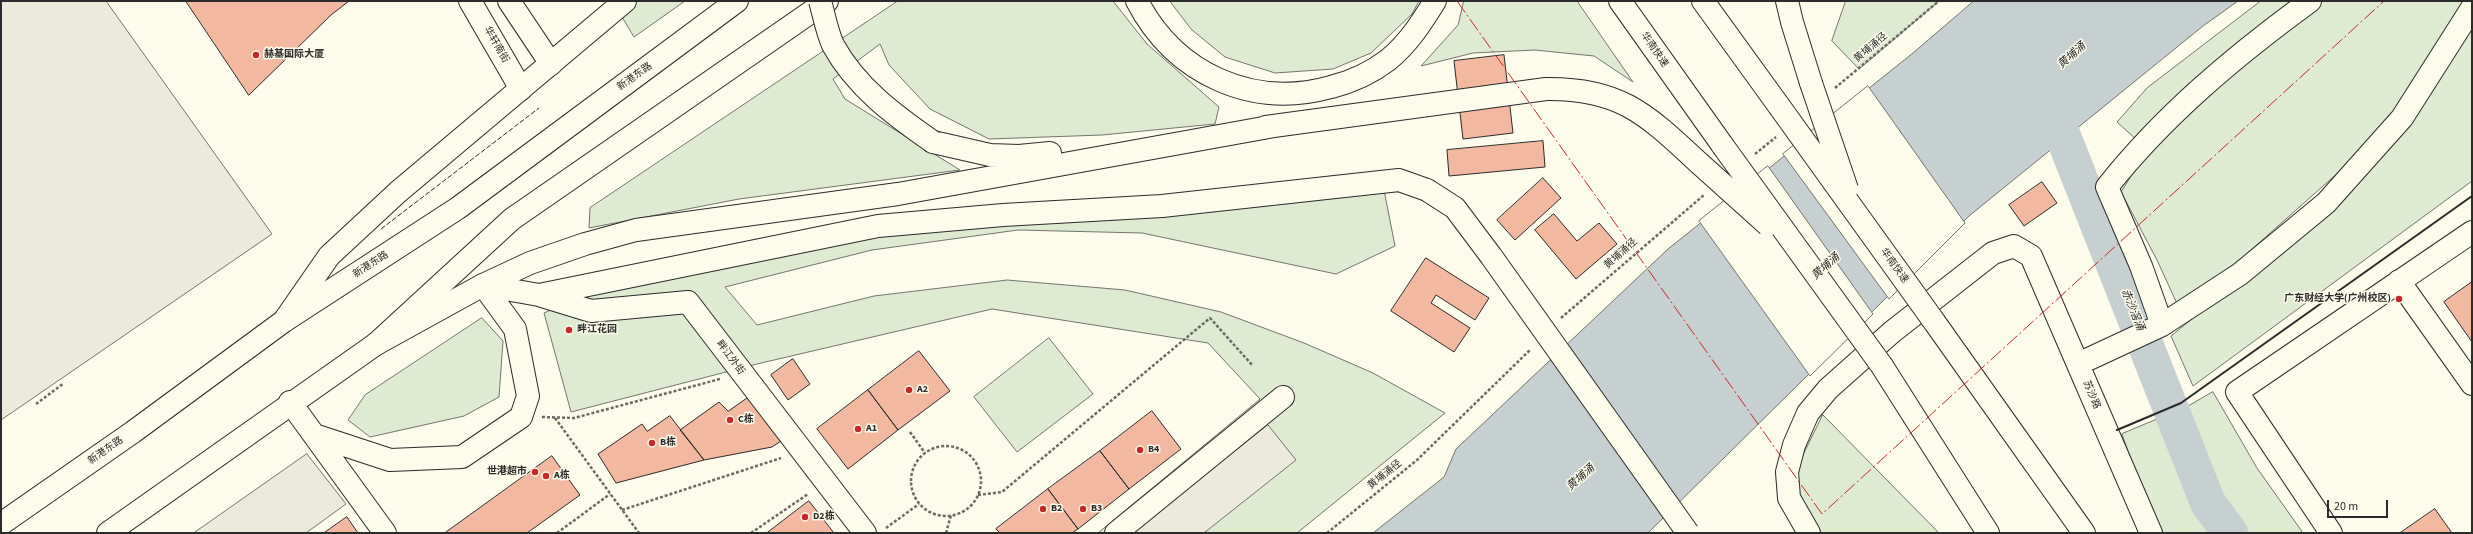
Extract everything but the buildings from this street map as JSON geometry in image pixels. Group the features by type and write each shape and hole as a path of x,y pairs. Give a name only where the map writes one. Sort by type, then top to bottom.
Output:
{"main road":[{"name":"华轩南街","path":"470,1 521,88"},
{"path":"509,1 552,64"},
{"path":"284,321 329,256 398,192 521,88 552,64 625,1"},
{"name":"新港东路","path":"1,524 133,432 284,321 458,208 738,1"},
{"path":"820,1 833,44 862,85 894,115 933,142 990,156 1019,156 1280,125 1546,89 1582,90 1622,102 1639,111 1800,253"},
{"path":"376,344 512,219 827,1"},
{"path":"1137,1 1154,28 1187,62 1214,77 1242,89 1270,94 1308,93 1353,81 1388,60 1416,32 1435,1"},
{"name":"华南快速","path":"1620,1 1882,366 1988,533"},
{"name":"华南快速","path":"1703,1 1855,211 2084,533"},
{"path":"1787,1 1792,22 1821,88 1855,211"},
{"path":"2162,325 2141,266 2107,187 2154,131 2275,27 2310,1"},
{"path":"2078,364 2162,325 2240,274 2326,203 2402,118 2472,8"},
{"path":"108,533 290,402 376,344 483,285 530,263 585,244 636,230 898,194 1280,125"},
{"path":"483,285 539,296 878,226 1003,215 1162,206 1399,180 1427,190 1454,208 1473,232 1688,533"},
{"path":"2331,533 2237,392 2472,232"},
{"name":"苏沙路","path":"1810,533 1789,498 1787,472 1794,445 1808,413 1828,389 1892,332 1993,252 2014,246 2031,256 2151,533"},
{"path":"2399,281 2472,384"},
{"path":"314,435 390,460 462,457 521,417 528,396 515,329 483,285"},
{"name":"畔江外街","path":"539,296 591,311 688,302 741,373 873,532"},
{"path":"1116,533 1283,397"},
{"path":"290,402 314,435 333,476 385,533"}],"path":[{"name":"黄埔涌径","path":"1821,88 1939,1"},
{"path":"1750,158 1781,133"},
{"name":"黄埔涌径","path":"1557,323 1664,227 1707,192"},
{"path":"978,495 1002,492 1210,318 1253,366"},
{"name":"黄埔涌径","path":"1327,533 1417,460 1535,345"},
{"path":"521,417 574,418 741,373"},
{"path":"36,404 64,383"},
{"path":"555,418 639,533"},
{"path":"910,432 925,453"},
{"path":"946,446 958,448 968,453 976,462 980,473 981,484 978,495 971,505 962,512 950,515 939,515 928,511 919,504 913,494 911,483 912,472 917,462 925,453 935,448 946,446"},
{"path":"622,510 786,456"},
{"path":"751,533 812,491"},
{"path":"558,533 610,494"},
{"path":"873,532 919,504"},
{"path":"946,533 950,515"}],"green space":[{"path":"621,1 685,1 634,37 622,17"},
{"path":"898,1 1113,1 1147,44 1219,107 1215,124 1102,135 989,139 930,109 889,65 880,44 833,79 845,99 960,170 739,199 589,228 590,208"},
{"path":"1170,1 1419,1 1412,14 1371,53 1333,69 1275,73 1225,57 1192,30"},
{"path":"1464,1 1577,1 1633,82 1594,56 1535,50 1473,53 1421,66 1458,25"},
{"path":"1846,1 1939,1 1859,69 1832,41"},
{"path":"2261,1 2294,1 2242,39 2138,141 2117,122 2147,88"},
{"path":"2317,1 2472,1 2472,4 2367,147 2242,258 2178,306 2157,260 2121,192 2138,165 2161,137"},
{"path":"2472,23 2472,181 2193,386 2171,336 2333,204"},
{"path":"1384,190 1395,246 1336,274 1142,233 1018,230 872,250 725,287 757,325 874,296 1007,280 1125,290 1221,312 1304,343 1373,373 1445,413 1297,533 1098,533 1260,399 1208,343 992,309 757,364 571,412 544,313 605,286 897,232"},
{"path":"482,318 503,341 499,397 464,416 370,437 348,420 365,395"},
{"path":"1049,338 1093,394 1017,452 974,397"},
{"path":"2213,392 2257,468 2303,533 2247,533 2223,498 2182,410"},
{"path":"1823,415 1939,533 1814,533 1791,480"},
{"path":"2163,417 2197,499 2216,533 2161,533 2145,500 2122,434"}],"shaded area":[{"path":"1,1 106,1 272,234 1,420"},
{"path":"1268,425 1296,460 1204,533 1132,533"},
{"path":"307,454 346,504 306,533 194,533"}],"water":[{"name":"黄埔涌","path":"1974,1 2238,1 2203,26 1969,216 1648,533 1373,533 1444,477 1456,449 1668,249 1913,53"}],"pier":[{"path":"1868,86 1965,223 1889,299 1783,154"},
{"path":"1768,166 1873,314 1810,376 1699,221"}],"waterway":[{"name":"赤沙滘涌","path":"2046,93 2208,503 2230,533"}],"fence":[{"path":"381,229 539,108"}],"wall":[{"path":"2117,430 2181,403 2472,196"}],"power":[{"path":"1457,1 1822,514 2384,1"}],"place":[{"name":"赫基国际大厦","path":"256,55"},
{"name":"广东财经大学(广州校区)","path":"2399,299"},
{"name":"畔江花园","path":"569,330"},
{"name":"A2","path":"909,390"},
{"name":"C栋","path":"730,420"},
{"name":"A1","path":"858,429"},
{"name":"B栋","path":"652,443"},
{"name":"B4","path":"1140,450"},
{"name":"世港超市","path":"535,472"},
{"name":"A栋","path":"546,476"},
{"name":"B2","path":"1043,509"},
{"name":"B3","path":"1083,509"},
{"name":"D2栋","path":"805,517"}]}
